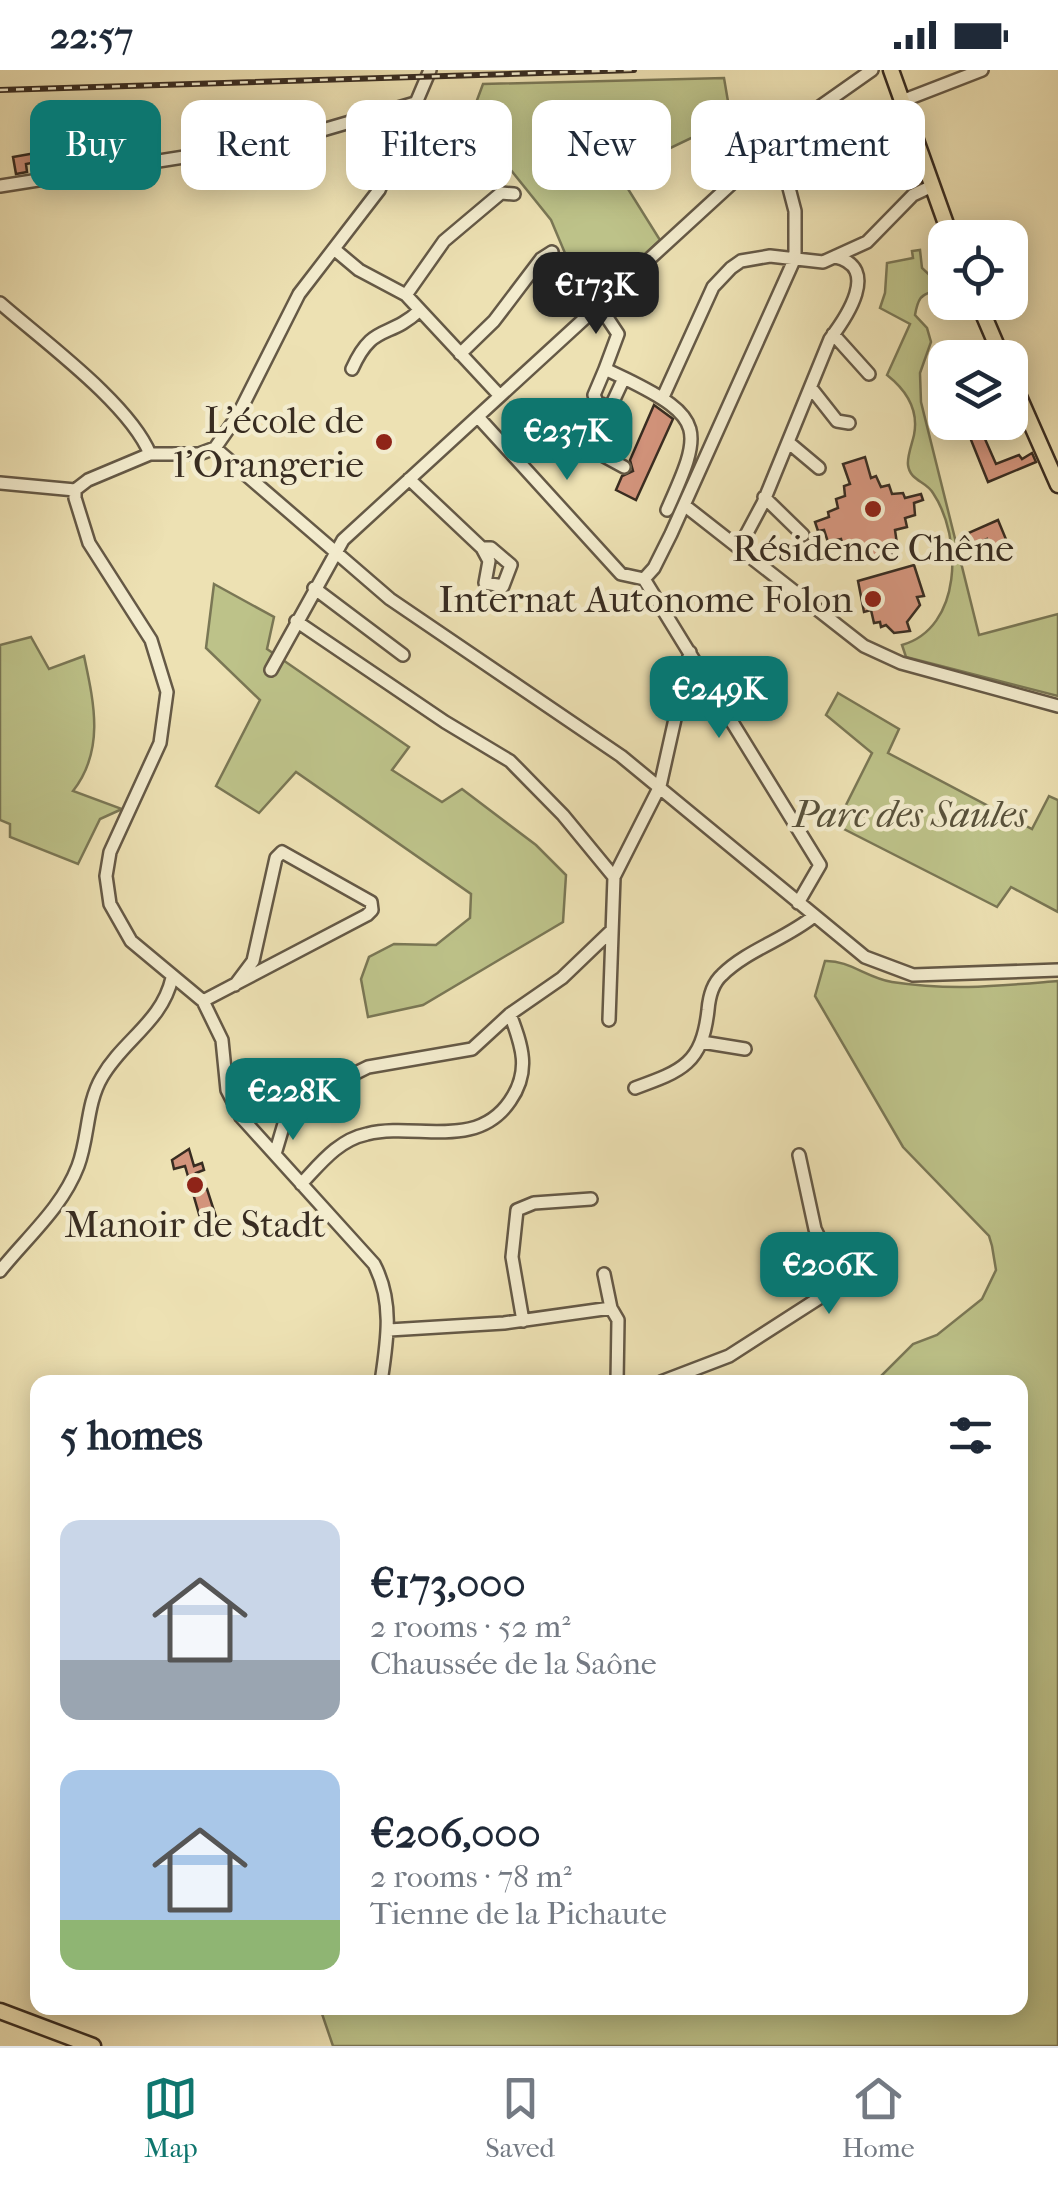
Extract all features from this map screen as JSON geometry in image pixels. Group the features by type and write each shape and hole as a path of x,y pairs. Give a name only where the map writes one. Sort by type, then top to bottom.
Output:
{"main road":[{"path":"891,70 902,100"},
{"path":"925,171 944,220"},
{"path":"1028,417 1058,485"},
{"path":"0,2011 93,2046"}],"street":[{"path":"417,100 430,70"},
{"path":"825,100 872,70"},
{"path":"902,100 982,70"},
{"path":"0,186 285,141 346,123"},
{"path":"663,397 721,276 741,262 755,258 795,258 816,263 835,256 867,242 914,195 930,186"},
{"path":"0,484 75,490 88,480 150,454 200,454 214,448 238,415 299,294 379,190"},
{"path":"271,670 334,552 724,190"},
{"path":"644,579 654,568 690,476 795,258 796,211 790,190"},
{"path":"406,295 457,227 501,193 514,194"},
{"path":"334,250 360,270 406,295 500,396"},
{"path":"460,354 494,321 541,259 552,252"},
{"path":"739,548 858,285 852,265 835,256"},
{"path":"0,303 84,376 144,440 150,454"},
{"path":"598,304 618,334 594,395 596,402 609,408"},
{"path":"352,370 369,338 408,322 420,310"},
{"path":"833,334 869,374"},
{"path":"605,369 681,410 690,432 690,476"},
{"path":"624,378 591,449 624,467"},
{"path":"811,388 837,421 849,423"},
{"path":"478,416 621,574 644,579 820,865 798,903"},
{"path":"788,442 819,468"},
{"path":"214,448 416,618 660,786 866,957 914,975 1058,970"},
{"path":"410,480 482,548"},
{"path":"75,490 76,508 86,537 147,632 165,684 166,713 160,743 115,836 106,882 114,916 124,933 203,1001 222,1040 226,1083 233,1104 374,1264 382,1282 389,1330 382,1375"},
{"path":"667,510 683,496"},
{"path":"683,496 739,548 864,646 882,656 1058,706"},
{"path":"764,498 803,535"},
{"path":"314,588 402,655"},
{"path":"296,621 439,719 510,761 563,815 614,877"},
{"path":"609,1020 614,877 660,786 690,652"},
{"path":"203,1001 234,985 366,915 372,910 372,902 282,852 276,858 254,961 234,985"},
{"path":"635,1088 680,1070 702,1042 710,994 718,979 814,916"},
{"path":"274,1154 286,1116 318,1091 375,1065 467,1052 510,1014 562,978 612,930"},
{"path":"0,1271 62,1199 78,1166 98,1084 109,1065 154,1018 172,978"},
{"path":"301,1184 328,1154 360,1136 470,1130 495,1119 516,1092 524,1070 523,1049 510,1014"},
{"path":"702,1042 745,1049"},
{"path":"679,1375 729,1356 833,1288 836,1274 815,1229 799,1155"},
{"path":"522,1321 512,1256 517,1210 534,1203 591,1199"},
{"path":"604,1274 618,1325 617,1375"},
{"path":"389,1330 522,1321 611,1308"}],"green space":[{"path":"724,78 728,100 691,100 691,138 671,148 671,100 532,100 532,190 629,190 660,240 613,284 590,256 570,265 551,220 512,171 512,100 477,100 483,84"},
{"path":"920,250 922,268 928,274 928,293 922,297 915,315 927,328 930,340 920,373 921,402 979,635 1058,614 1058,696 906,657 902,645 922,635 936,620 946,601 952,556 943,512 933,493 912,474 908,465 915,426 913,409 900,387 887,375 910,324 880,308 887,263 913,258 912,251"},
{"path":"214,584 274,617 267,649 409,747 392,770 442,802 462,789 536,845 566,875 563,922 423,1005 368,1017 361,979 369,957 394,944 436,945 470,918 471,894 296,772 259,813 216,786 260,700 206,648"},
{"path":"31,637 49,669 84,656 93,709 93,743 90,759 73,791 122,809 100,819 78,864 10,837 10,824 0,820 0,645"},
{"name":"Parc des Saules","path":"838,693 899,729 888,753 1032,829 1049,796 1058,800 1058,912 1011,887 997,907 836,825 872,753 826,715"},
{"path":"825,961 842,963 883,980 914,985 975,987 1058,981 1058,2046 333,2046 322,2015 1028,2015 1028,1375 882,1375 913,1344 937,1335 982,1299 996,1270 992,1246 989,1236 903,1147 815,996"}],"building":[{"path":"30,154 27,172 16,174 13,157"},
{"path":"654,405 673,419 636,500 616,490 622,476 633,471 630,460"},
{"path":"971,440 985,440 996,464 1032,453 1036,462 988,482"},
{"name":"Résidence Chêne","path":"865,457 871,478 876,476 881,487 889,485 892,494 903,493 905,498 921,494 923,500 914,503 915,515 905,518 907,527 895,530 897,544 890,546 892,554 870,560 868,553 860,555 855,543 843,546 841,539 828,542 824,530 818,531 815,522 829,517 828,512 838,508 836,499 845,496 844,486 850,484 843,464"},
{"path":"998,520 1010,549 994,556 987,539 972,546 966,534"},
{"name":"Internat Autonome Folon","path":"914,565 924,596 917,597 920,605 907,622 910,631 894,633 886,625 881,627 880,622 874,623 871,610 864,612 858,581"},
{"name":"Manoir de Stadt","path":"189,1149 194,1166 202,1163 204,1170 196,1173 202,1190 207,1189 216,1217 201,1221 185,1166 174,1169 172,1160"}],"railway":[{"path":"0,90 634,70"}],"place":[{"name":"L'école de l'Orangerie","path":"384,442"},
{"name":"Résidence Chêne","path":"873,509"},
{"name":"Internat Autonome Folon","path":"873,599"},
{"name":"Manoir de Stadt","path":"195,1185"}]}
